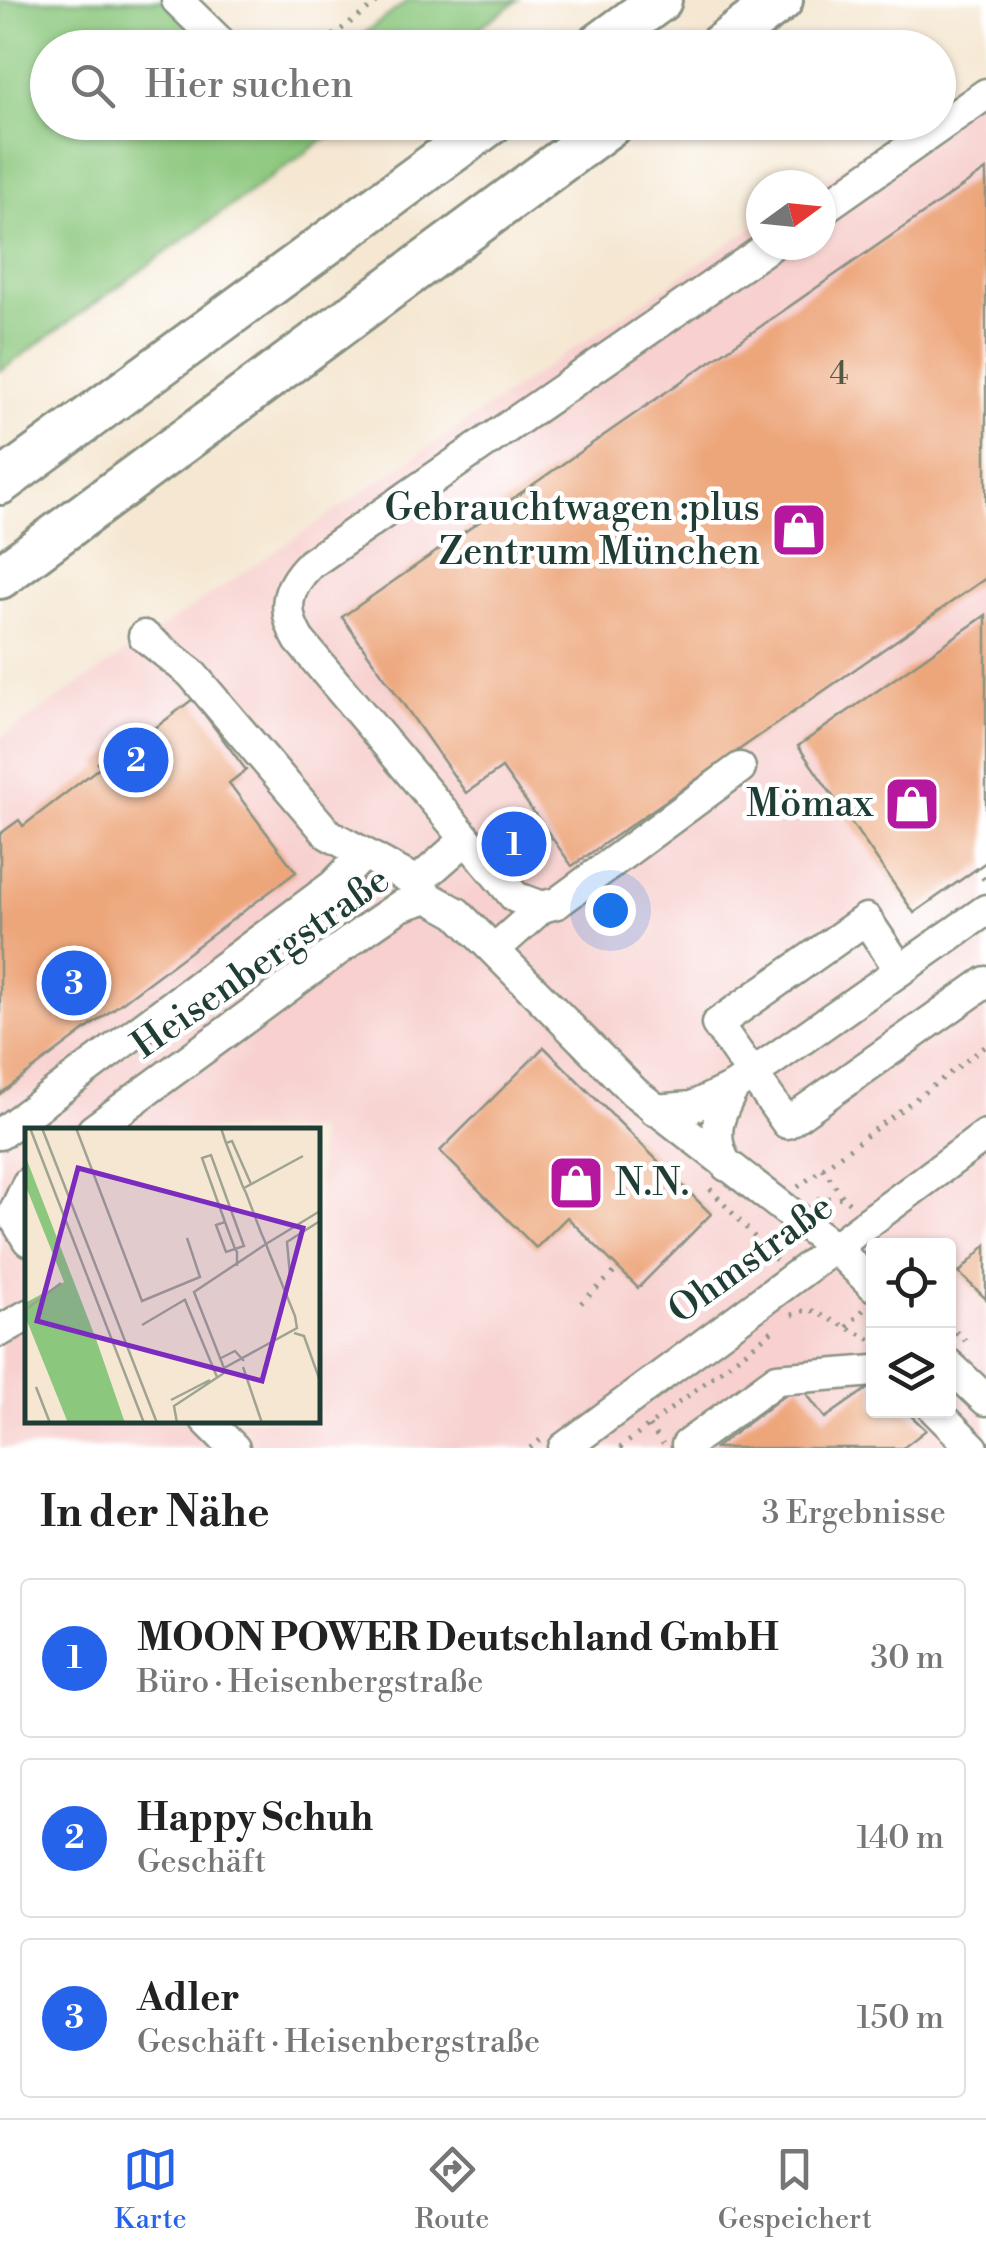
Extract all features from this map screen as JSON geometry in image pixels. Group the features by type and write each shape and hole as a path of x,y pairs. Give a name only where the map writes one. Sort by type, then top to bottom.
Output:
{"highway":[{"path":"619,30 660,0"},
{"path":"740,30 781,0"},
{"path":"0,483 467,140"},
{"path":"0,576 590,140"}],"street":[{"path":"177,0 208,30"},
{"path":"956,115 986,94"},
{"path":"836,199 921,140"},
{"path":"542,907 515,897 464,841 299,640 286,610 296,578 750,260"},
{"path":"144,636 192,673 328,834 422,890 464,841"},
{"path":"494,950 542,907 557,902 740,768"},
{"path":"0,1134 334,885 362,855"},
{"name":"Heisenbergstraße","path":"96,1128 422,890 457,913 655,1110 834,1247 866,1278"},
{"path":"655,1110 692,1107 743,1081 986,910"},
{"path":"900,970 866,919 806,961 718,1024 743,1081 786,1122 986,982"},
{"path":"147,1024 180,1066"},
{"path":"727,1166 718,1150 716,1119 743,1081"},
{"name":"Ohmstraße","path":"564,1448 986,1136"},
{"path":"14,1222 25,1191"},
{"path":"0,1331 25,1317"},
{"path":"687,1445 777,1378 866,1372"},
{"path":"956,1372 986,1400"},
{"path":"943,1418 973,1448"},
{"path":"209,1423 234,1448"}],"path":[{"path":"340,30 381,0"},
{"path":"976,869 986,882"},
{"path":"792,1192 986,1046"},
{"path":"823,1168 843,1197"},
{"path":"581,1302 618,1268"},
{"path":"620,1448 794,1314 808,1308 866,1337"},
{"path":"847,1327 866,1308"},
{"path":"649,1426 657,1436"}],"shaded area":[{"path":"986,69 986,1448 0,1448 0,738 746,232 746,260 836,260 836,171 882,140 956,140 956,89"}],"green space":[{"path":"0,0 183,0 210,30 30,30 30,140 323,140 0,371"},
{"path":"409,0 518,0 476,30 369,30"}],"building":[{"path":"986,170 986,578 572,866 502,768 466,793 342,617"},
{"name":"Mömax","path":"986,615 986,862 914,913 798,746"},
{"path":"193,699 246,770 229,783 296,872 0,1094 0,834 19,820 23,826 142,730 146,735"},
{"name":"N.N.","path":"544,1047 711,1214 638,1288 567,1217 536,1248 440,1151"},
{"path":"986,1245 986,1299 959,1273"},
{"path":"799,1384 825,1418 866,1390 866,1418 913,1418 926,1430 903,1448 715,1448"}],"place":[{"name":"Gebrauchtwagen :plus Zentrum München","path":"799,530"},
{"name":"Happy Schuh","path":"136,760"},
{"name":"Mömax","path":"912,804"},
{"name":"MOON POWER Deutschland GmbH","path":"514,844"},
{"name":"Adler","path":"74,983"},
{"name":"N.N.","path":"576,1183"}]}
